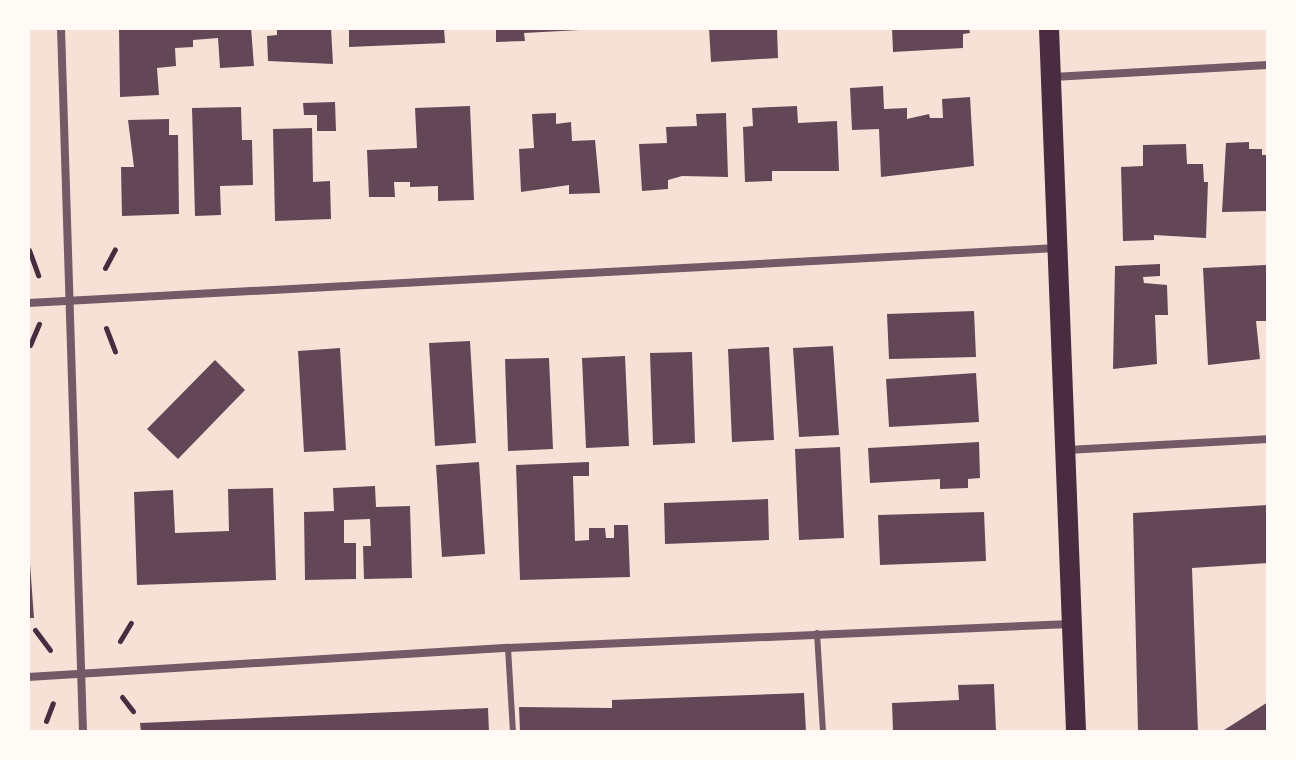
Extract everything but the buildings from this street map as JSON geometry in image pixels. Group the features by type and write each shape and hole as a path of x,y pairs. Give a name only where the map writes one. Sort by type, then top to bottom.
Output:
{"main road":[{"path":"1049,28 1076,732"}],"street":[{"path":"61,28 83,732"},
{"path":"1051,77 1268,65"},
{"path":"28,303 1058,247"},
{"path":"1067,450 1268,439"},
{"path":"28,677 508,648 1072,624"}],"lane":[{"path":"817,633 823,732"},
{"path":"508,648 513,732"}],"path":[{"path":"105,268 115,249"},
{"path":"29,250 38,275"},
{"path":"30,345 39,324"},
{"path":"106,328 115,351"},
{"path":"120,641 131,623"},
{"path":"35,630 50,650"},
{"path":"122,697 133,711"},
{"path":"46,721 53,703"}]}
